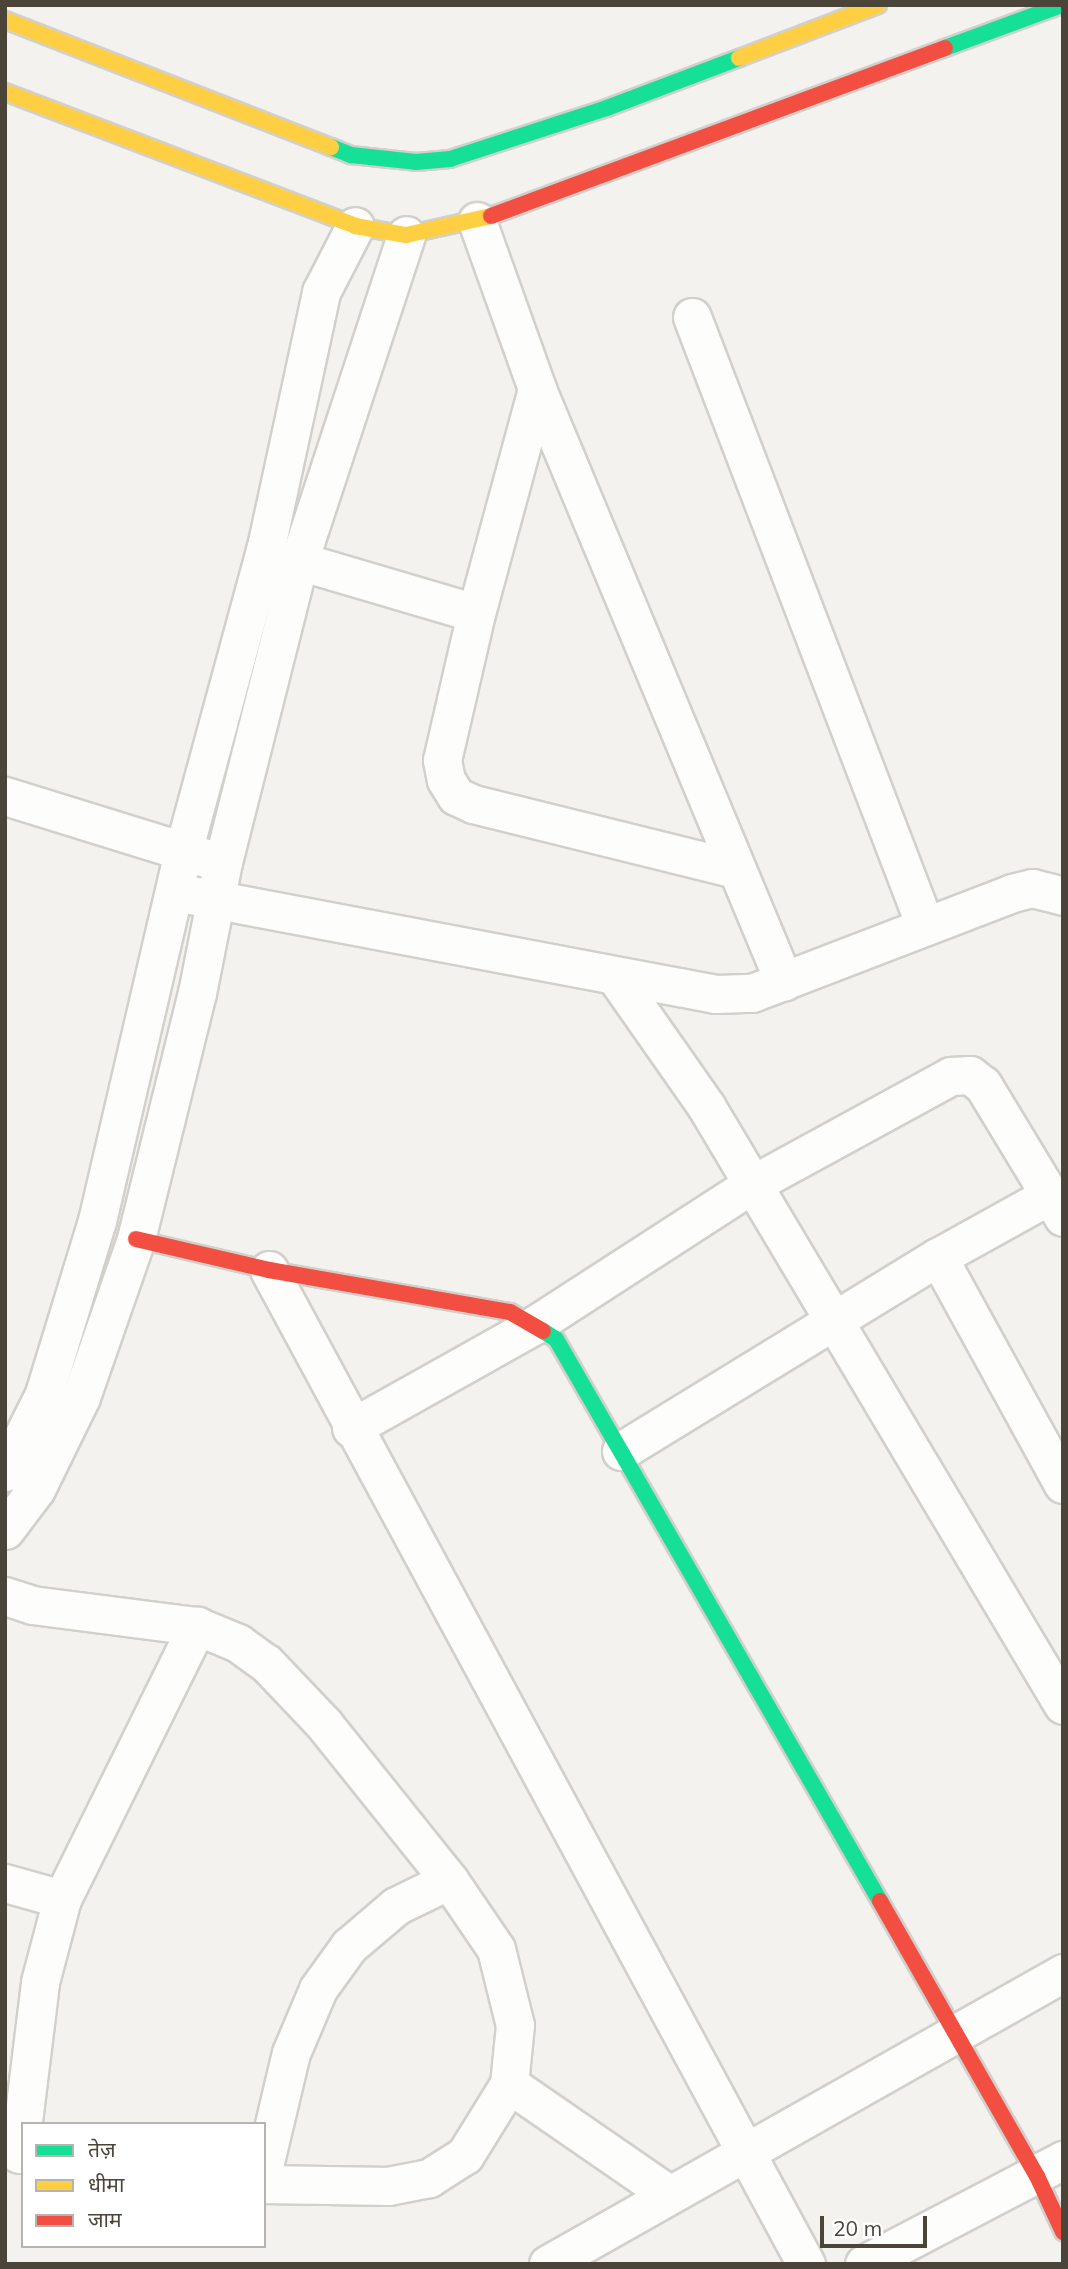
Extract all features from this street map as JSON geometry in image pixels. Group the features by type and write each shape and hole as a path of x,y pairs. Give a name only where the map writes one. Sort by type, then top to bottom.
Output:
{"street":[{"path":"5,20 351,155 416,162 450,159 607,108 878,5"},
{"path":"5,92 355,226 406,234 477,222 1062,5"},
{"path":"477,222 537,389 784,982"},
{"path":"5,1472 44,1394 97,1221 176,892 183,852 266,547 321,292 355,226"},
{"path":"5,1530 36,1489 81,1397 136,1239 197,993 223,862 299,561 406,234"},
{"path":"692,317 925,923"},
{"path":"537,389 476,613 442,760 456,796 735,869"},
{"path":"299,561 476,613"},
{"path":"5,796 223,862"},
{"path":"176,892 716,994 752,993 925,923 1032,888 1063,896"},
{"path":"615,975 706,1106 832,1322 1052,1662 1063,1705"},
{"path":"351,1428 536,1324 751,1185 962,1074 983,1085 1059,1207 938,1257 621,1451"},
{"path":"136,1239 269,1269 510,1312 536,1324 555,1339 956,2033 1050,2169 1063,2232"},
{"path":"938,1257 1063,1484"},
{"path":"269,1269 351,1428 806,2264"},
{"path":"5,1596 32,1605 197,1626 238,1643 266,1663 324,1724 449,1880 496,1949 515,2025 509,2084 465,2155 429,2178 388,2186 266,2184"},
{"path":"16,2153 40,1982 62,1899 197,1626"},
{"path":"266,2158 291,2053 318,1989 349,1946 396,1906 449,1880"},
{"path":"5,1883 62,1899"},
{"path":"548,2264 667,2193 1063,1973"},
{"path":"509,2084 667,2193"},
{"path":"864,2264 1050,2169"}],"traffic: fast":[{"path":"945,48 1062,5"},
{"path":"331,147 351,155 416,162 450,159 607,108 739,58"},
{"path":"543,1331 556,1339 880,1901"}],"traffic: slow":[{"path":"739,58 878,5"},
{"path":"5,20 331,147"},
{"path":"5,92 355,226 406,235 491,216"}],"traffic: jam":[{"path":"491,216 945,48"},
{"path":"136,1239 269,1270 510,1312 543,1331"},
{"path":"880,1901 1037,2176 1063,2232"}]}
